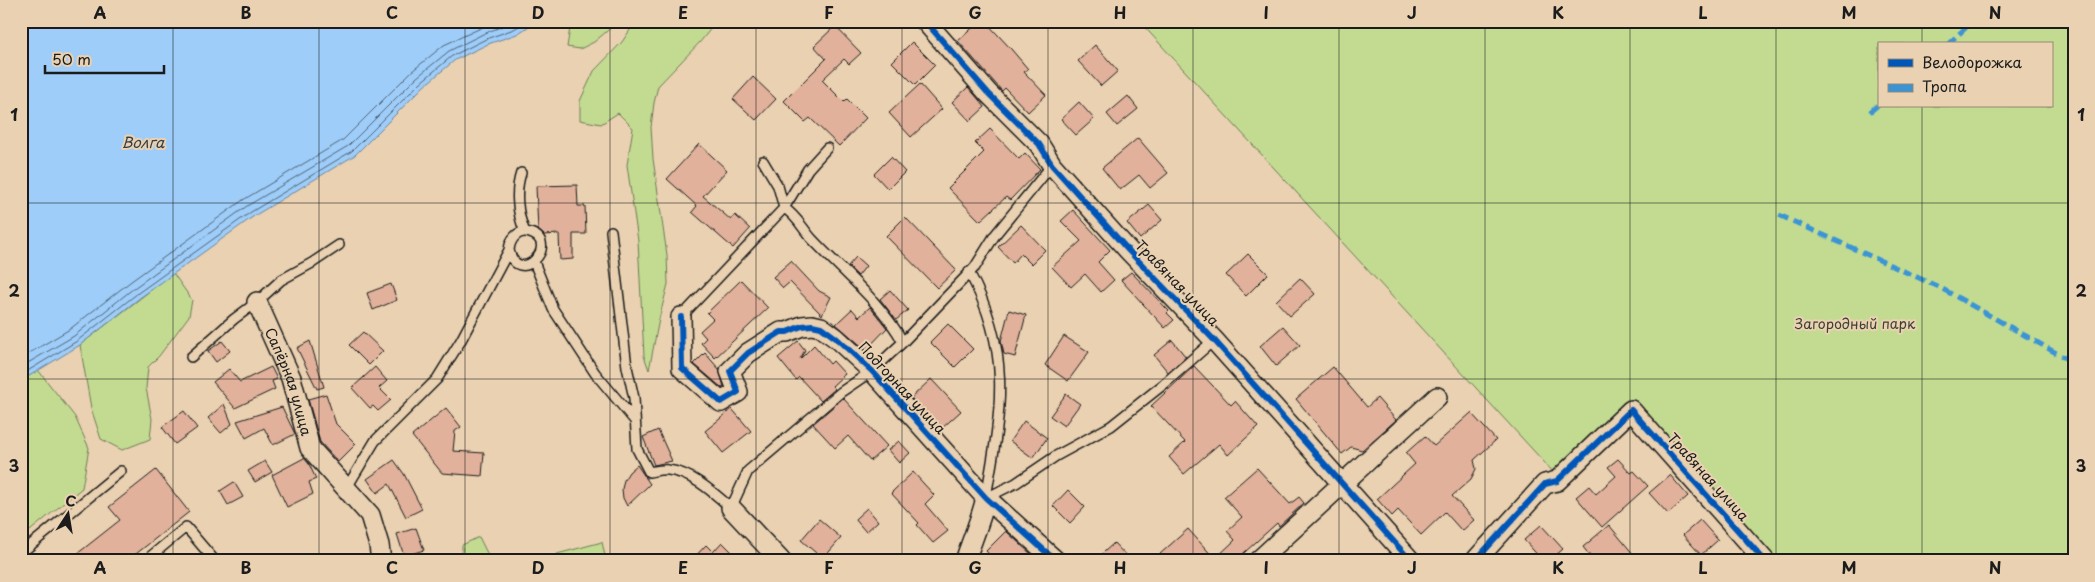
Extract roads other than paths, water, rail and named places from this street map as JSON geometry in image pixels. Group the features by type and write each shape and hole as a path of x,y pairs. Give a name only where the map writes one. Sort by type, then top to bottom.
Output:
{"street":[{"name":"Травяная улица","path":"925,21 988,93 1039,144 1052,165 1128,250 1214,340 1344,483 1411,561"},
{"name":"Сапёрная улица","path":"257,302 291,378 310,448 370,514 379,545 381,561"},
{"name":"Подгорная улица","path":"682,316 682,368 720,402 738,392 730,371 748,353 781,332 787,332 802,326 821,327 872,371 986,498 1056,561"},
{"path":"1258,561 1437,397"},
{"name":"Травяная улица","path":"1475,561 1545,484 1557,481 1631,410 1766,561"},
{"path":"965,561 983,512 986,498"},
{"path":"731,508 781,561"}],"lane":[{"path":"682,316 784,208 808,169 827,148"},
{"path":"763,161 778,186 784,208 793,214 810,237 888,317 903,342"},
{"path":"611,232 627,367 634,398 637,449 649,472 668,469 684,474 714,493 731,508 748,471 841,392 872,371 903,342 975,267 995,235 1052,165"},
{"path":"521,173 517,184 520,221 525,232"},
{"path":"346,489 376,441 437,379 460,342 509,250 512,239 525,232 534,235 540,244 540,254 534,262 523,265 513,260 509,250"},
{"path":"191,357 234,318 257,302 280,280 312,263 339,245"},
{"path":"534,262 553,309 595,373 635,421"},
{"path":"969,272 982,296 992,329 1000,382 1000,408 986,498"},
{"path":"986,498 1016,483 1056,456 1111,426 1164,384 1214,340"},
{"path":"21,553 121,471"},
{"path":"145,561 186,527 215,561"}],"water":[{"name":"Волга","path":"21,21 537,21 517,34 488,44 455,60 424,86 355,155 254,216 141,297 80,345 21,381"}],"park label":[{"name":"Загородный парк","path":"1855,324"}]}
